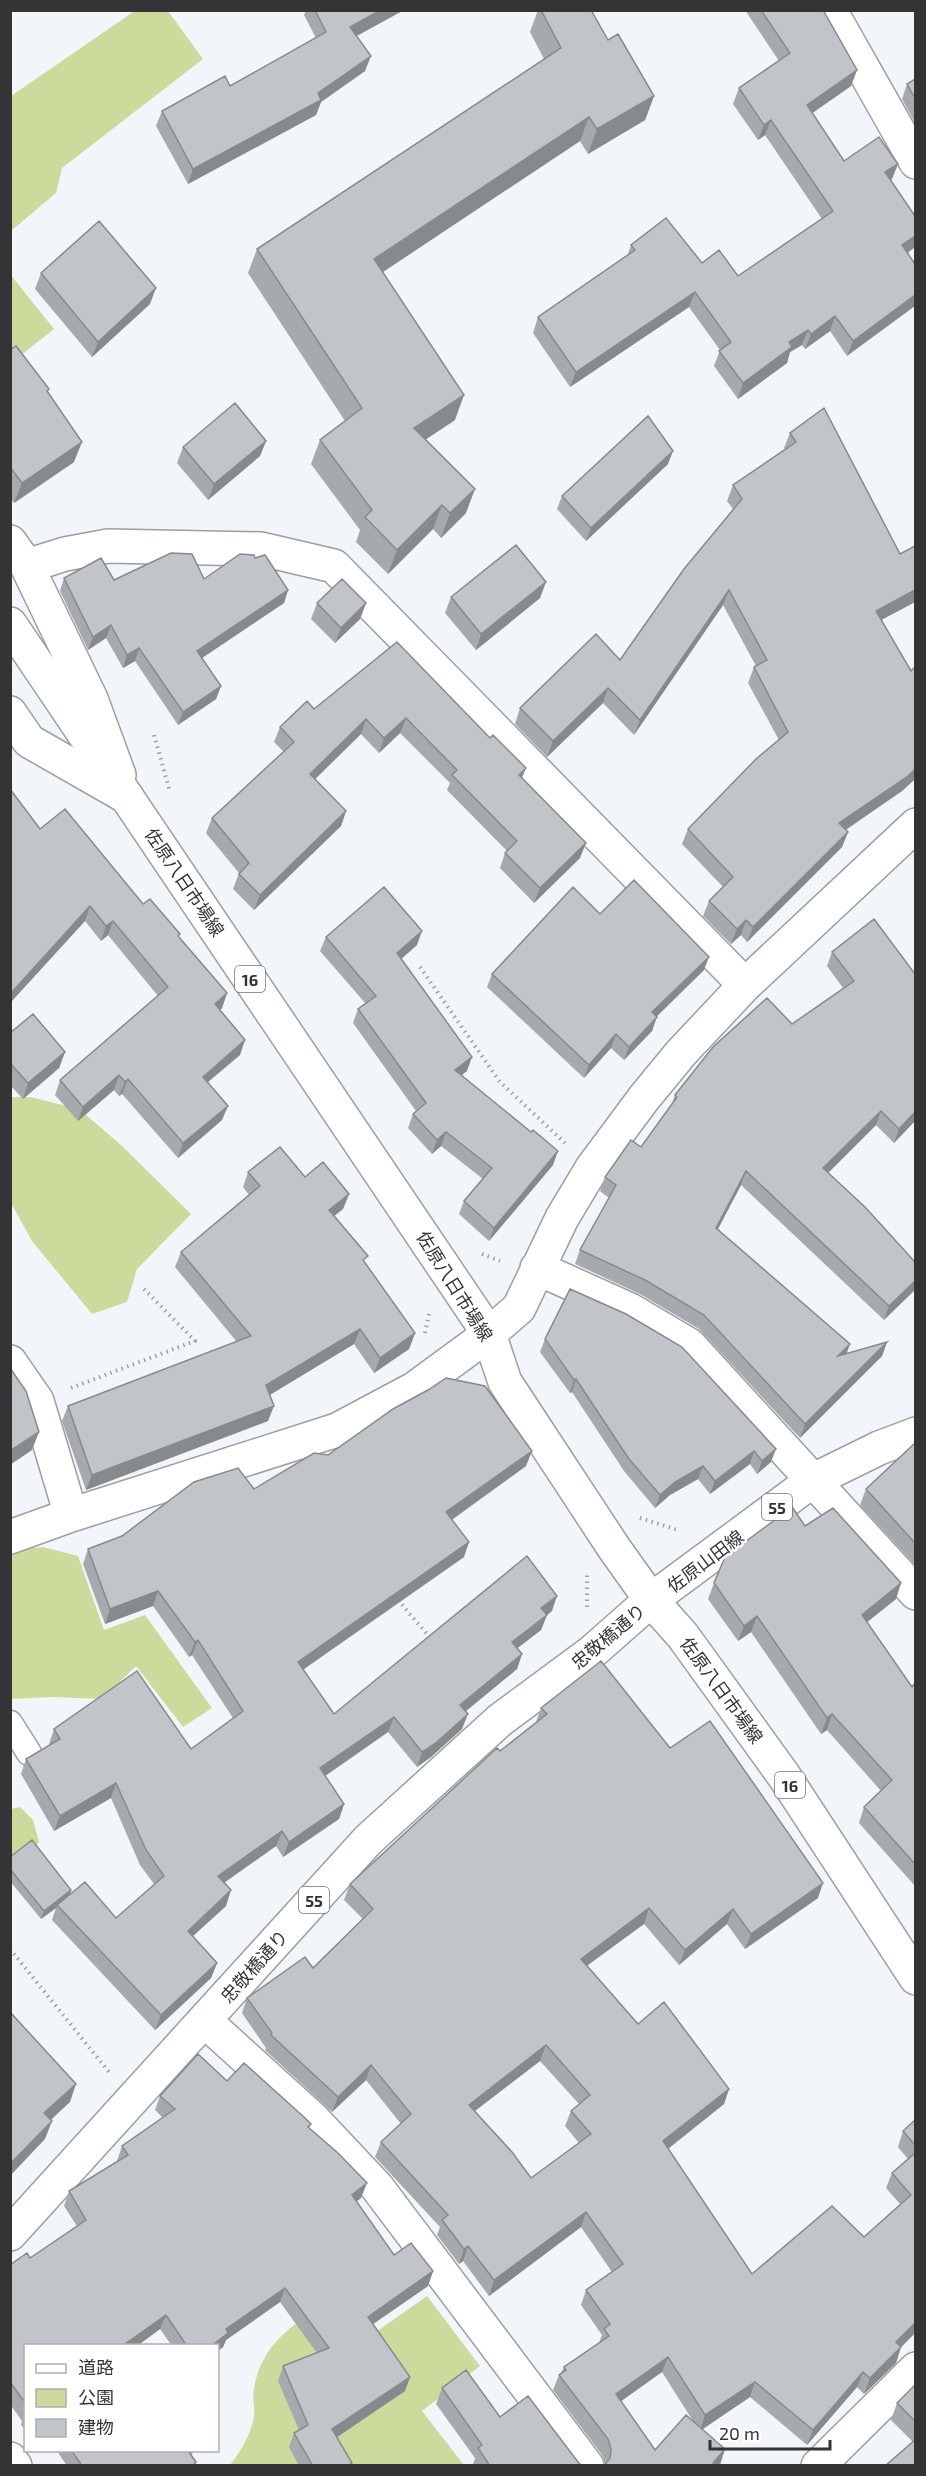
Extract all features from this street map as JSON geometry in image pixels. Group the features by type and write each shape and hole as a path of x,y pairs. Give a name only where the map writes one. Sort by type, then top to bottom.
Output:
{"street":[{"path":"830,10 915,162"},
{"path":"127,797 91,699 19,554 64,554 108,546 261,549 334,566 745,985"},
{"name":"佐原八日市場線","path":"10,624 489,1334 505,1382 651,1600 683,1636 784,1776 915,1978"},
{"path":"10,713 29,741 127,797"},
{"path":"10,1537 71,1515 337,1430 414,1389 489,1334 519,1308 562,1218 592,1168 651,1089 745,985 915,825"},
{"path":"537,1268 630,1310 689,1345 915,1593"},
{"path":"10,1362 37,1401 71,1515"},
{"name":"佐原山田線","path":"651,1600 812,1481 879,1448 915,1434"},
{"name":"忠敬橋通り","path":"10,2234 368,1840 501,1720 592,1652 651,1600"},
{"path":"205,2021 313,2119 376,2187 586,2466"},
{"path":"818,2466 915,2369"},
{"path":"10,2459 15,2466"}],"lane":[{"path":"10,1723 29,1753"}],"path":[{"path":"420,967 500,1082 592,1168"},
{"path":"37,1401 195,1341 142,1287"},
{"path":"397,1599 434,1642"},
{"path":"10,1949 132,2101"}],"green space":[{"path":"136,10 168,11 203,59 62,168 56,193 11,231 11,96"},
{"path":"10,274 54,329 11,363 10,363"},
{"path":"10,1097 30,1097 79,1109 121,1145 191,1214 137,1269 127,1302 92,1314 32,1241 11,1203"},
{"path":"43,1547 78,1556 104,1630 145,1615 212,1708 183,1727 136,1666 102,1699 52,1697 11,1699 11,1550"},
{"path":"20,1807 33,1820 39,1842 29,1852 11,1856 11,1809"},
{"path":"427,2296 480,2366 422,2411 464,2465 229,2466 244,2443 253,2423 253,2392 261,2365 272,2346 287,2331 306,2316 373,2334"}],"building":[{"path":"315,10 381,10 350,27 371,56 318,93 321,100 193,169 162,111 225,76 230,86 326,32"},
{"path":"541,10 591,10 608,40 618,34 654,96 597,129 589,117 374,259 464,395 414,428 475,489 450,513 442,505 397,550 365,517 372,510 320,440 362,408 257,249 561,48"},
{"path":"761,10 823,10 857,70 807,105 844,161 879,137 898,164 885,172 915,216 915,236 902,245 915,264 915,295 853,341 835,316 811,334 808,330 789,342 792,347 743,383 719,351 731,342 695,292 576,372 538,317 635,250 631,245 666,218 702,263 719,250 738,276 833,211 771,120 764,125 739,88 790,53"},
{"path":"915,79 915,98 907,84"},
{"path":"99,221 156,288 98,342 41,273"},
{"path":"16,346 49,389 47,391 82,442 22,483 10,467 10,350"},
{"path":"235,403 266,441 214,484 183,447"},
{"path":"824,408 900,554 915,546 915,590 876,611 911,671 915,667 915,769 839,823 848,832 753,927 746,920 737,929 709,901 733,877 688,829 756,759 788,732 754,667 767,660 729,590 640,720 608,688 553,741 520,708 596,634 620,660 684,569 742,499 733,485 796,442 790,433"},
{"path":"648,416 673,451 591,528 562,496"},
{"path":"516,545 546,582 481,634 451,597"},
{"path":"171,553 192,554 204,579 240,554 254,555 255,558 265,555 288,590 197,651 221,686 183,712 139,648 127,655 111,625 93,637 64,578 101,558 114,580"},
{"path":"342,579 366,603 341,628 317,603"},
{"path":"397,642 490,738 493,735 526,768 519,775 586,843 540,888 505,853 517,841 452,775 457,770 406,718 384,738 366,719 310,774 346,811 260,895 239,874 249,863 212,818 294,742 280,727 307,701 314,709"},
{"path":"10,789 40,829 65,809 143,904 150,899 227,993 215,1004 245,1040 203,1077 228,1106 183,1143 128,1079 125,1082 119,1075 83,1107 60,1080 168,987 113,921 106,926 90,906 12,992 10,990"},
{"path":"634,880 709,957 652,1012 657,1017 629,1047 616,1034 589,1065 492,974 573,887 600,914"},
{"path":"384,887 422,931 397,953 472,1057 455,1070 558,1151 494,1228 464,1201 492,1168 446,1132 437,1140 413,1114 426,1103 358,1009 376,996 326,937"},
{"path":"874,919 915,974 915,1112 899,1129 881,1111 823,1168 865,1207 915,1262 915,1281 889,1306 746,1171 716,1228 850,1344 838,1356 887,1342 805,1424 704,1315 645,1280 580,1250 616,1185 605,1177 631,1140 641,1147 677,1097 675,1095 713,1047 767,998 792,1024 854,981 832,952"},
{"path":"33,1014 65,1052 28,1083 10,1063 10,1033"},
{"path":"280,1147 305,1177 323,1162 349,1194 329,1210 368,1256 363,1260 415,1333 380,1358 360,1329 266,1385 274,1406 92,1475 68,1406 251,1336 181,1252 260,1186 248,1172"},
{"path":"570,1289 626,1314 682,1347 776,1449 762,1461 754,1451 715,1481 703,1466 675,1482 660,1495 629,1459 576,1379 574,1380 545,1339"},
{"path":"10,1368 26,1391 39,1432 10,1451"},
{"path":"446,1378 485,1386 532,1451 446,1512 469,1542 298,1662 334,1714 527,1556 557,1596 541,1608 547,1615 512,1642 522,1654 460,1705 468,1714 437,1742 422,1752 394,1717 320,1768 344,1804 289,1842 282,1831 218,1876 231,1890 188,1931 217,1963 161,2015 57,1905 85,1882 116,1918 164,1876 146,1850 116,1783 60,1816 26,1759 60,1739 54,1729 137,1671 191,1749 243,1711 198,1640 195,1642 158,1591 110,1609 88,1549 122,1536 194,1482 238,1468 254,1489 314,1453 328,1455 393,1409"},
{"path":"915,1443 915,1543 866,1489"},
{"path":"792,1507 805,1526 833,1508 901,1583 862,1615 912,1687 915,1683 915,1864 864,1807 892,1780 832,1714 827,1718 757,1616 744,1626 714,1583 725,1557"},
{"path":"601,1661 670,1748 710,1721 823,1883 751,1934 733,1909 685,1950 649,1908 581,1959 638,2024 664,2002 729,2089 663,2141 752,2274 832,2206 864,2237 911,2195 892,2173 915,2153 915,2323 896,2342 901,2347 870,2378 863,2372 813,2430 755,2382 705,2415 668,2357 616,2394 655,2450 686,2415 725,2449 713,2463 716,2466 604,2466 610,2458 611,2449 608,2439 559,2375 566,2370 564,2367 609,2336 604,2329 610,2324 586,2290 623,2264 586,2212 494,2280 468,2246 464,2249 442,2220 448,2215 381,2142 411,2114 371,2065 338,2097 271,2035 272,2033 247,1998 305,1957 313,1968 373,1909 350,1884 497,1748 500,1751 547,1714 541,1708","holes":["546,2045 590,2095 571,2111 591,2134 531,2178 512,2152 469,2105"]},
{"path":"32,1840 71,1890 44,1911 10,1869 10,1857"},
{"path":"10,2012 76,2084 44,2113 52,2121 10,2164"},
{"path":"198,2054 227,2081 244,2063 305,2118 311,2124 308,2127 367,2183 352,2195 394,2255 411,2243 433,2271 368,2317 410,2377 332,2429 352,2463 348,2466 313,2466 294,2433 308,2425 283,2366 329,2348 285,2288 226,2329 228,2333 214,2344 186,2344 166,2315 125,2344 24,2344 24,2401 10,2382 10,2265 27,2253 30,2258 86,2220 69,2191 128,2155 122,2146 175,2109 160,2096"},
{"path":"915,2120 915,2145 903,2131"},
{"path":"466,2370 500,2417 528,2396 582,2466 490,2466 478,2448 482,2445 442,2388"},
{"path":"915,2385 915,2421 897,2403"},
{"path":"915,2440 915,2466 885,2466"},
{"path":"73,2452 189,2452 196,2462 192,2466 82,2466"}]}
